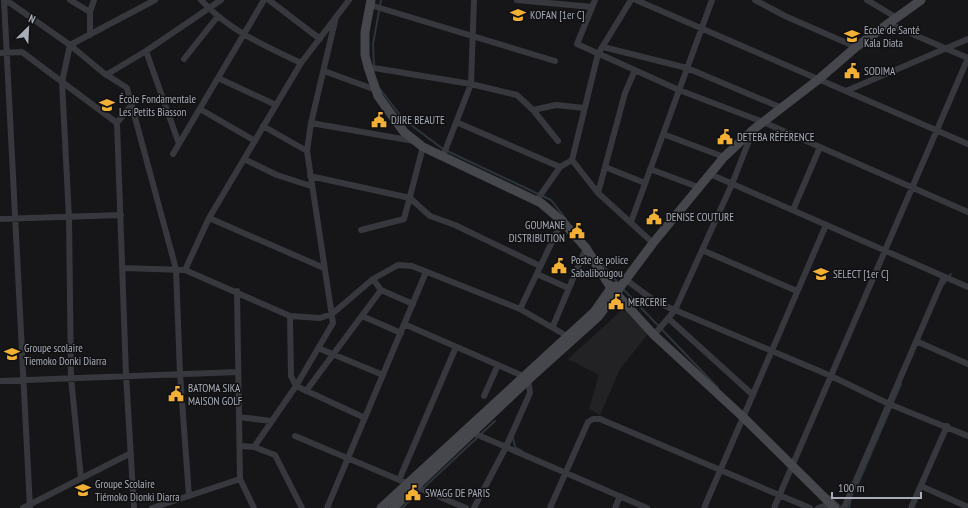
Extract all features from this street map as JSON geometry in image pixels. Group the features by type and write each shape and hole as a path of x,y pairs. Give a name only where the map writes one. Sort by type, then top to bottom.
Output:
{"main road":[{"path":"381,508 470,432 567,336 594,312 625,280 698,187 724,157 763,122 819,79 856,48 921,0"},
{"path":"370,2 365,32 365,55 368,67 376,90 404,132 420,144 442,156 536,200 562,221 586,248 614,291 654,335 743,417 832,506"},
{"path":"526,378 598,317 614,291"},
{"path":"393,508 408,484"}],"street":[{"path":"131,453 27,507 15,218 3,53 5,0 14,3 107,75 127,88 176,269 180,374 189,496"},
{"path":"70,0 90,12"},
{"path":"90,35 90,12 94,0"},
{"path":"70,45 155,0"},
{"path":"201,0 209,9 244,36 300,63"},
{"path":"107,75 146,51 221,0"},
{"path":"173,154 264,0"},
{"path":"269,0 320,39"},
{"path":"185,270 209,218 300,63 349,0"},
{"path":"442,156 471,84 474,0"},
{"path":"517,0 592,7"},
{"path":"595,0 577,44 679,90 763,122 968,212"},
{"path":"536,200 560,167 572,160 598,54 631,0"},
{"path":"636,0 968,144"},
{"path":"631,222 712,0"},
{"path":"755,0 785,16 856,48"},
{"path":"774,508 968,58 944,48 893,21 867,0"},
{"path":"370,2 473,37 555,61"},
{"path":"184,59 218,16"},
{"path":"254,447 296,386 333,323 311,186 307,151 311,123 336,17"},
{"path":"846,91 968,39"},
{"path":"70,45 62,82 69,218 71,378 81,478"},
{"path":"603,46 687,68 782,108"},
{"path":"146,51 179,144"},
{"path":"3,53 22,52 117,123"},
{"path":"368,67 471,84 517,95 533,110 558,141"},
{"path":"598,193 625,93 635,70"},
{"path":"324,72 376,90"},
{"path":"218,78 276,105"},
{"path":"132,104 117,123 126,376 134,508"},
{"path":"533,110 556,106 584,108"},
{"path":"200,109 255,141"},
{"path":"456,122 560,167"},
{"path":"311,123 420,144 410,198 404,219 361,230"},
{"path":"263,126 307,151"},
{"path":"654,335 675,310 732,184 754,130"},
{"path":"662,134 724,157"},
{"path":"793,210 820,147"},
{"path":"244,159 277,175 311,186"},
{"path":"572,160 598,193 653,243"},
{"path":"605,167 645,183"},
{"path":"650,169 698,187"},
{"path":"710,174 968,287"},
{"path":"310,176 410,198 430,216 455,225 540,266"},
{"path":"0,219 69,218 121,215"},
{"path":"209,218 324,268"},
{"path":"520,309 562,221"},
{"path":"704,508 826,225"},
{"path":"553,326 586,248"},
{"path":"702,250 797,291"},
{"path":"122,268 185,270 237,291 290,316 320,318 332,314 373,279 398,265 412,266 520,309 553,326 567,336"},
{"path":"327,508 426,272"},
{"path":"537,274 568,288"},
{"path":"844,508 944,277"},
{"path":"373,279 381,290 413,304"},
{"path":"625,280 647,296 675,310 831,376 889,404 947,426 968,436"},
{"path":"306,391 381,290"},
{"path":"237,291 240,478 254,508"},
{"path":"290,316 291,376 296,386 365,418"},
{"path":"362,316 401,333"},
{"path":"668,318 753,395"},
{"path":"404,324 526,378 530,393 506,447 474,508"},
{"path":"916,341 968,364"},
{"path":"408,484 456,346"},
{"path":"318,348 383,375"},
{"path":"484,396 498,365"},
{"path":"0,381 238,372"},
{"path":"239,418 271,421"},
{"path":"550,508 588,422 593,419 600,419 810,508"},
{"path":"911,508 947,426"},
{"path":"470,432 647,508"},
{"path":"295,436 466,508"},
{"path":"240,446 254,447 275,455 302,508"},
{"path":"152,508 240,478"},
{"path":"921,486 968,507"},
{"path":"615,508 620,496"},
{"path":"818,508 832,506"}],"shaded area":[{"path":"623,309 648,334 620,369 600,415 589,409 599,375 568,359"}],"waterway":[{"path":"374,66 373,44 381,0"},
{"path":"380,89 403,119 443,149 551,200 566,219"},
{"path":"595,255 619,284"},
{"path":"944,284 951,274"},
{"path":"623,289 718,388"},
{"path":"857,486 901,384"},
{"path":"402,508 495,421"},
{"path":"513,438 515,447 522,451"},
{"path":"829,496 842,508"},
{"path":"849,508 851,499"}],"place":[{"name":"KOFAN [1er C]","path":"518,15"},
{"name":"Ecole de Santé Kala Diata","path":"852,36"},
{"name":"SODIMA","path":"852,71"},
{"name":"École Fondamentale Les Petits Biasson","path":"107,105"},
{"name":"DJIRE BEAUTE","path":"379,120"},
{"name":"DETEBA RÉFÉRENCE","path":"725,137"},
{"name":"DENISE COUTURE","path":"654,217"},
{"name":"GOUMANE DISTRIBUTION","path":"577,231"},
{"name":"Poste de police Sabalibougou","path":"559,266"},
{"name":"SELECT [1er C]","path":"821,274"},
{"name":"MERCERIE","path":"616,302"},
{"name":"Groupe scolaire Tiemoko Donki Diarra","path":"12,354"},
{"name":"BATOMA SIKA MAISON GOLF","path":"176,394"},
{"name":"Groupe Scolaire Tiémoko Dionki Diarra","path":"83,490"},
{"name":"SWAGG DE PARIS","path":"413,493"}]}
